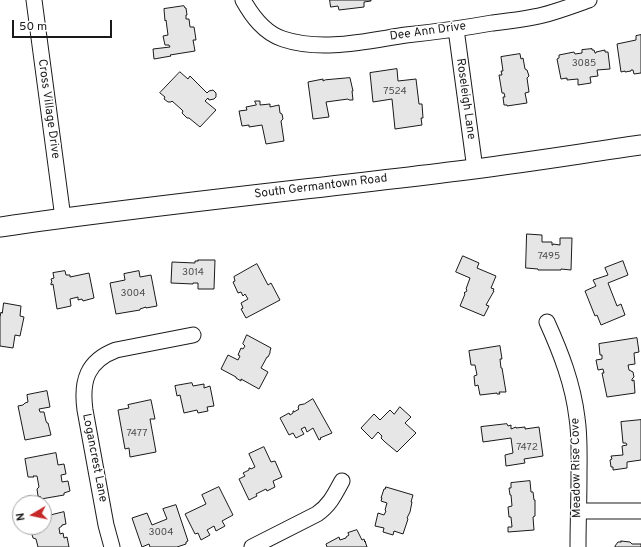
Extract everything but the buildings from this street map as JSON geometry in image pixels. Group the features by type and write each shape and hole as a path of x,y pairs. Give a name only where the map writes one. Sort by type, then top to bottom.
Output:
{"main road":[{"name":"South Germantown Road","path":"0,227 186,202 475,169 641,145"}],"street":[{"name":"Cross Village Drive","path":"34,0 63,218"},
{"name":"Dee Ann Drive","path":"243,0 252,15 266,31 282,39 314,45 336,45 456,29 543,15 589,0"},
{"name":"Roseleigh Lane","path":"456,29 475,169"},
{"name":"Meadow Rise Cove","path":"547,322 563,359 573,396 577,419 579,442 578,547"},
{"name":"Logancrest Lane","path":"112,547 106,525 84,405 84,388 89,370 100,358 116,350 193,335"},
{"path":"252,547 317,514 330,503 342,481"},
{"path":"579,511 641,511"}]}
